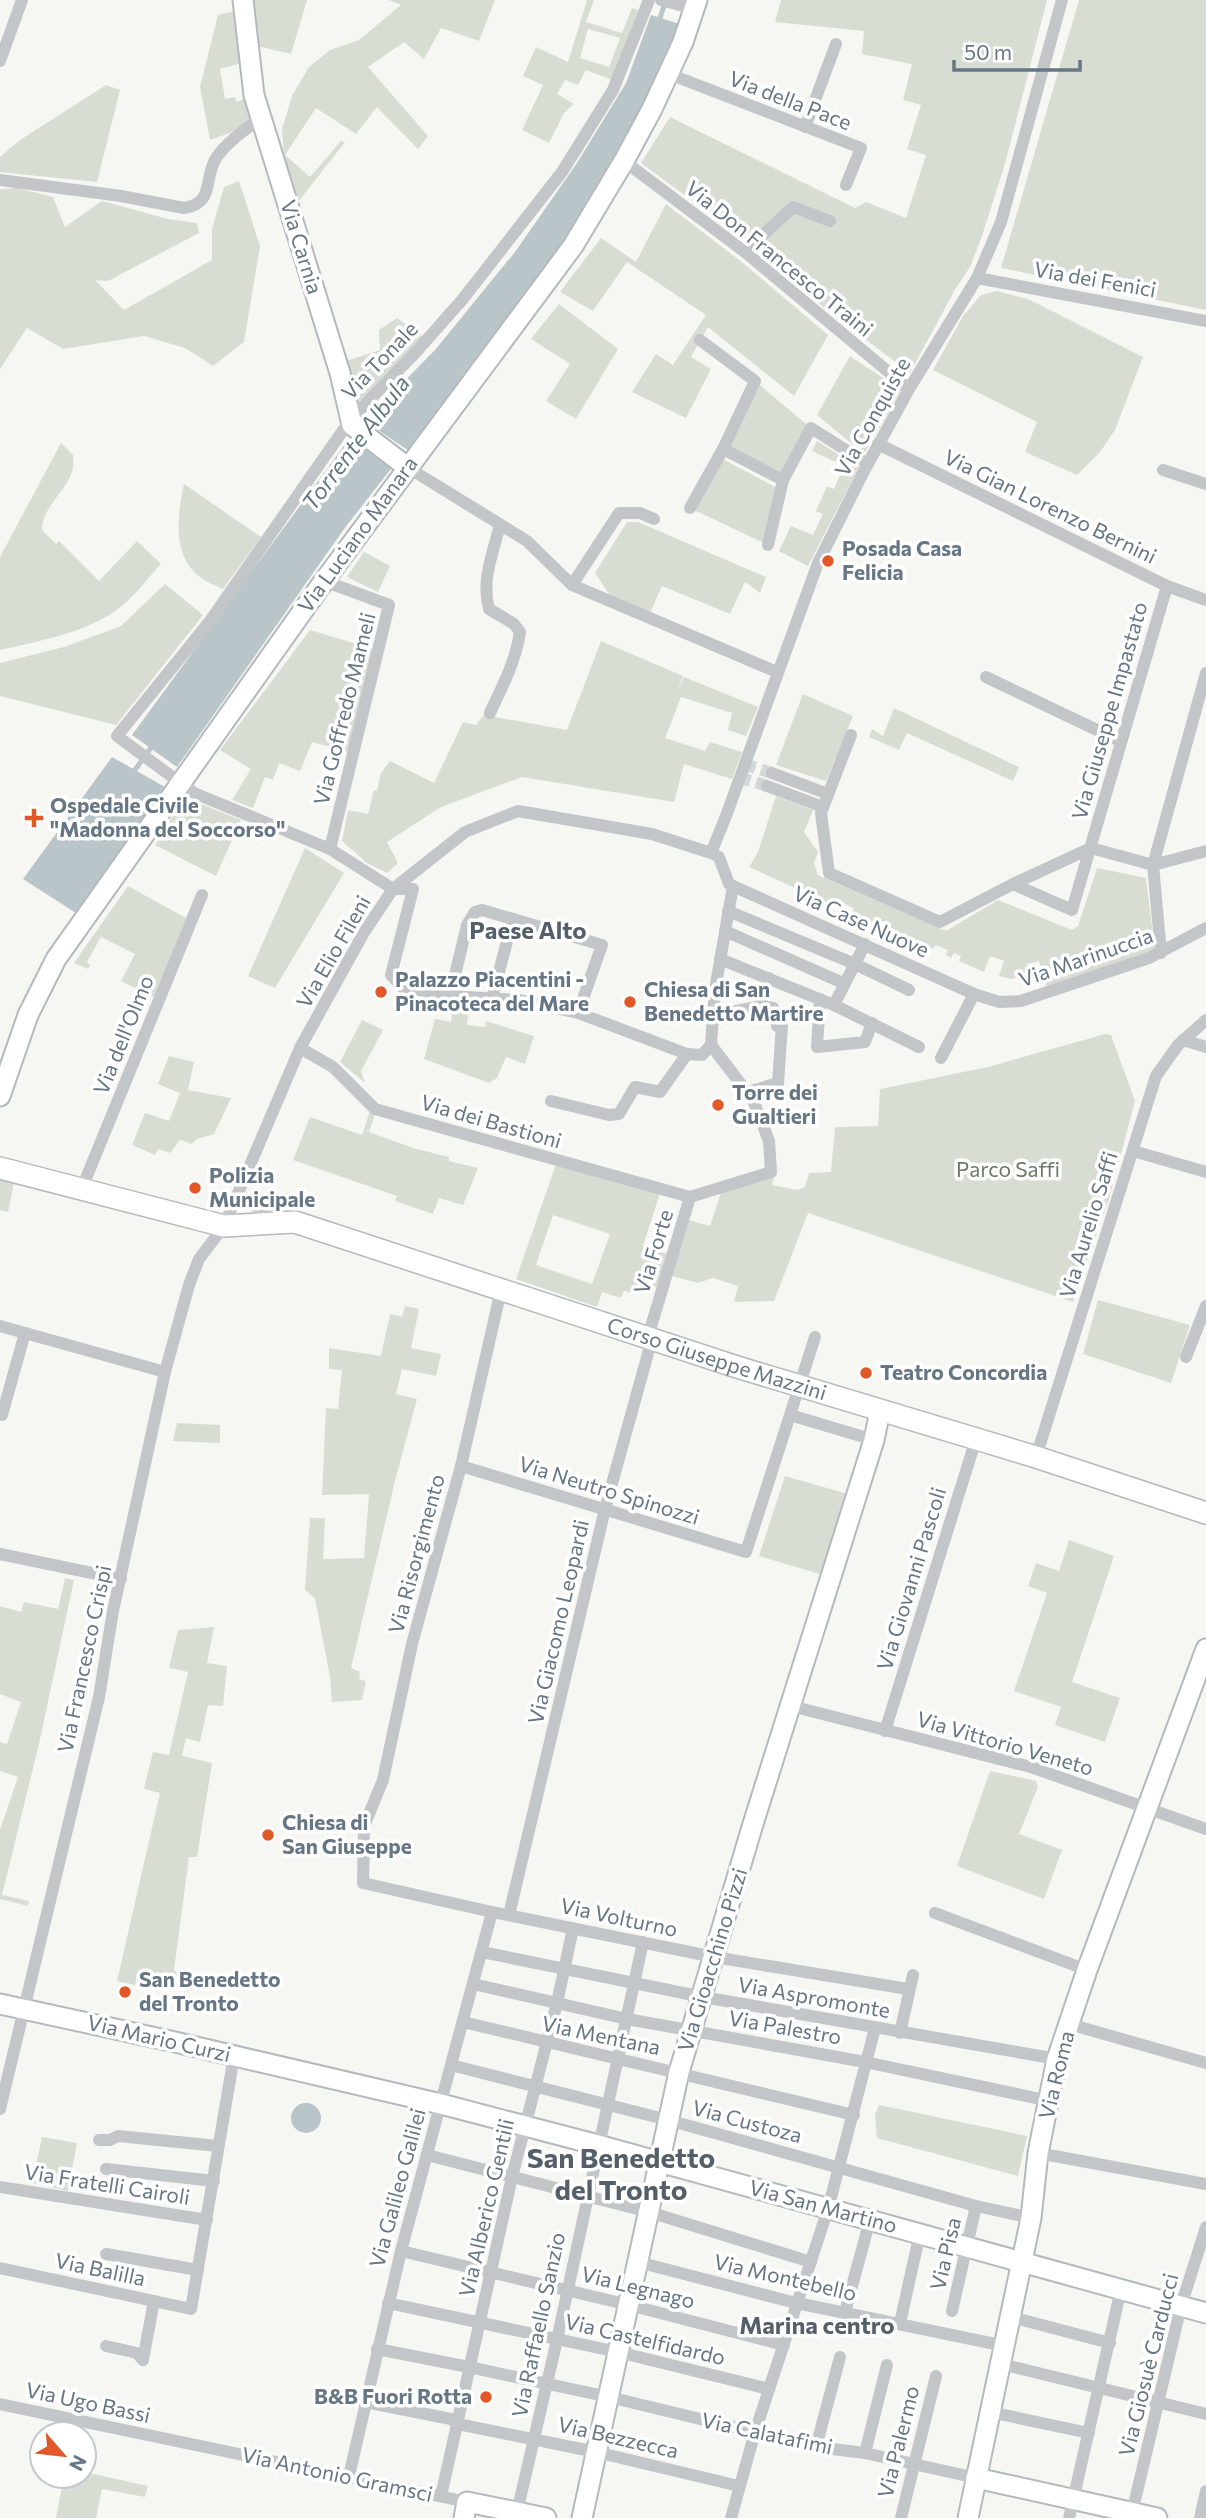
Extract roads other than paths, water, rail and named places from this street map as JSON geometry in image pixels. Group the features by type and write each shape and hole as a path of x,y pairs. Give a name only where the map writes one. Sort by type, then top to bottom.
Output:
{"main road":[{"name":"Corso Giuseppe Mazzini","path":"0,1168 224,1226 295,1222 799,1386 1036,1457 1206,1513"}],"street":[{"path":"0,61 22,0"},
{"name":"Via Carnia","path":"243,0 254,95 340,373 351,422"},
{"name":"Via Tonale","path":"173,778 122,740 211,621 351,422 462,300 562,172 613,90 649,0"},
{"path":"661,0 692,5"},
{"name":"Via Conquiste","path":"711,853 818,563 878,444 977,278 1001,222 1062,0"},
{"name":"Via Luciano Manara","path":"0,1096 5,1072 28,1014 50,970 173,778 324,581 402,463 549,280 582,232 624,161 669,74 692,5"},
{"path":"805,127 835,44"},
{"name":"Via della Pace","path":"669,74 861,148 846,185"},
{"path":"0,180 191,207 201,201 208,189 210,171 215,159 261,118"},
{"name":"Via Don Francesco Traini","path":"624,161 746,252 909,389"},
{"path":"746,252 793,207 830,221"},
{"name":"Via dei Fenici","path":"977,278 1206,321"},
{"path":"691,508 755,381 700,340"},
{"path":"351,422 402,463 527,541 572,585 777,672"},
{"path":"768,545 783,480 811,428 868,464"},
{"name":"Via Gian Lorenzo Bernini","path":"878,444 1167,586 1206,600"},
{"path":"723,449 783,480"},
{"path":"1163,470 1206,484"},
{"path":"572,585 619,513 640,513 654,519"},
{"path":"490,713 511,666 520,632 514,624 489,609 485,595 485,580 500,526"},
{"name":"Via Goffredo Mameli","path":"324,581 390,605 330,849"},
{"name":"Via Giuseppe Impastato","path":"1013,884 1072,910 1167,586"},
{"path":"1161,953 1153,865 1206,673"},
{"path":"986,677 1121,741"},
{"path":"851,735 821,813 829,873 940,922 1091,848"},
{"path":"173,778 207,800 330,849 393,889 413,889 391,975 402,988 450,996 520,1000 578,1013 687,1054 702,1055 711,1045 712,1016 733,886 729,884 719,857 711,853"},
{"path":"823,807 770,780 828,794"},
{"name":"Via Elio Fileni","path":"224,1226 300,1048 363,934 393,889 465,832 518,811 652,834 711,853"},
{"name":"Via Giuseppe Impastato","path":"1091,848 1153,865"},
{"path":"1153,865 1206,851"},
{"name":"Via Case Nuove","path":"733,886 974,994"},
{"name":"Via dell'Olmo","path":"82,1188 202,895"},
{"path":"450,996 467,925 475,912 482,910 602,945 578,1013"},
{"path":"728,911 855,964 909,990"},
{"path":"492,998 513,919"},
{"name":"Via Marinuccia","path":"974,994 999,1002 1021,1001 1161,953 1206,928"},
{"path":"725,931 844,983"},
{"path":"834,1005 865,944"},
{"path":"720,959 834,1005 919,1047"},
{"path":"760,1006 768,978"},
{"path":"941,1058 974,994"},
{"path":"820,999 817,1047 865,1042 872,1023"},
{"path":"712,1016 760,1006 773,1009 777,1026 782,1025 778,1083 745,1093"},
{"name":"Via Aurelio Saffi","path":"1036,1457 1156,1076 1182,1040 1206,1020"},
{"path":"1182,1040 1206,1047"},
{"name":"Via Forte","path":"649,1337 690,1197 771,1172 769,1140 753,1100 745,1093 711,1045"},
{"name":"Via dei Bastioni","path":"300,1048 332,1068 375,1109 690,1197"},
{"path":"551,1101 609,1115 619,1114 635,1087 660,1092 687,1054"},
{"path":"1132,1151 1206,1172"},
{"path":"236,1198 295,1222"},
{"name":"Via Francesco Crispi","path":"0,2109 99,1696 165,1372 192,1276 200,1259 224,1226"},
{"name":"Via Risorgimento","path":"363,1882 363,1826 383,1780 412,1644 461,1466 501,1290"},
{"path":"1186,1357 1206,1306"},
{"path":"0,1326 165,1372"},
{"path":"2,1415 25,1333"},
{"name":"Via Giacomo Leopardi","path":"509,1915 605,1509 649,1337"},
{"path":"814,1337 790,1415 874,1440"},
{"name":"Via Gioacchino Pizzi","path":"582,2518 679,2073 874,1440 880,1411"},
{"name":"Via Neutro Spinozzi","path":"461,1466 746,1552 790,1415"},
{"name":"Via Giovanni Pascoli","path":"885,1731 976,1439"},
{"path":"0,1554 121,1579"},
{"name":"Via Roma","path":"968,2518 1031,2218 1038,2153 1057,2059 1087,1970 1206,1649"},
{"name":"Via Vittorio Veneto","path":"791,1706 1031,1767 1206,1829"},
{"name":"Via Volturno","path":"363,1882 492,1912 714,1957 908,1989"},
{"name":"Via Galileo Galilei","path":"349,2476 401,2251 492,1912"},
{"path":"935,1913 1087,1970"},
{"name":"Via Alberico Gentili","path":"441,2496 512,2178 547,2044 573,1928"},
{"name":"Via Raffaello Sanzio","path":"517,2512 643,1942"},
{"name":"Via Aspromonte","path":"482,1952 703,1997 1057,2059"},
{"path":"900,2033 913,1975"},
{"name":"Via Palestro","path":"473,1984 627,2019 865,2062 1050,2101"},
{"name":"Via Mario Curzi","path":"0,2004 318,2075"},
{"name":"Via Mentana","path":"463,2022 854,2115"},
{"path":"1069,2024 1206,2063"},
{"path":"731,2518 755,2432 828,2208 875,2028"},
{"path":"106,2254 198,2270 234,2056"},
{"name":"Via Custoza","path":"451,2066 668,2120 976,2206 1031,2218"},
{"name":"Via San Martino","path":"318,2075 598,2145 1206,2313"},
{"path":"99,2140 110,2140 118,2136 218,2146"},
{"path":"1038,2153 1206,2184"},
{"path":"427,2155 649,2211 811,2262"},
{"path":"106,2169 214,2181"},
{"name":"Via Fratelli Cairoli","path":"0,2187 207,2220"},
{"name":"Via Pisa","path":"952,2311 976,2206"},
{"path":"845,2312 870,2220"},
{"name":"Via Giosuè Carducci","path":"1132,2513 1181,2306 1206,2227"},
{"path":"900,2323 920,2234"},
{"name":"Via Legnago","path":"401,2251 784,2345"},
{"name":"Via Montebello","path":"638,2262 799,2303 900,2323 1099,2388 1206,2414"},
{"name":"Via Balilla","path":"0,2268 191,2309 198,2270"},
{"path":"1071,2509 1121,2290"},
{"path":"106,2346 137,2353 143,2360 154,2301"},
{"name":"Via Castelfidardo","path":"388,2303 769,2389"},
{"path":"1011,2317 1110,2343"},
{"name":"Via Calatafimi","path":"377,2349 609,2398 816,2447 865,2453 976,2478 1071,2509 1132,2513 1157,2518"},
{"path":"816,2447 840,2357"},
{"path":"865,2453 887,2365"},
{"name":"Via Palermo","path":"901,2518 936,2376"},
{"name":"Via Bezzecca","path":"365,2402 451,2419 458,2424 596,2452 739,2486"},
{"name":"Via Ugo Bassi","path":"0,2404 168,2441"},
{"path":"990,2412 1089,2434"},
{"name":"Via Antonio Gramsci","path":"168,2441 441,2496 465,2510 517,2512 546,2518"},
{"path":"1200,2518 1206,2491"}],"water":[{"path":"651,15 683,25 602,191 409,451 365,421 435,350 515,252 577,163 626,83"},
{"path":"354,432 394,465 344,529 177,767 132,735"},
{"path":"112,757 165,787 76,913 23,879"},
{"path":"306,2103 317,2107 321,2118 317,2129 306,2133 295,2129 291,2118 295,2107"}],"waterway":[{"name":"Torrente Albula","path":"658,24 665,3"},
{"name":"Torrente Albula","path":"132,774 155,742"}],"tunnel":[{"path":"744,764 772,773"},
{"path":"739,777 767,786"}],"place":[{"name":"Posada Casa Felicia","path":"828,561"},
{"name":"Ospedale Civile \"Madonna del Soccorso\"","path":"34,818"},
{"name":"Palazzo Piacentini - Pinacoteca del Mare","path":"381,992"},
{"name":"Chiesa di San Benedetto Martire","path":"630,1002"},
{"name":"Torre dei Gualtieri","path":"718,1105"},
{"name":"Polizia Municipale","path":"195,1188"},
{"name":"Teatro Concordia","path":"866,1373"},
{"name":"Chiesa di San Giuseppe","path":"268,1835"},
{"name":"San Benedetto del Tronto","path":"125,1992"},
{"name":"B&B Fuori Rotta","path":"486,2397"}],"district":[{"name":"Paese Alto","path":"528,931"},
{"name":"San Benedetto del Tronto","path":"621,2174"},
{"name":"Marina centro","path":"817,2326"}],"park label":[{"name":"Parco Saffi","path":"1008,1170"}]}
